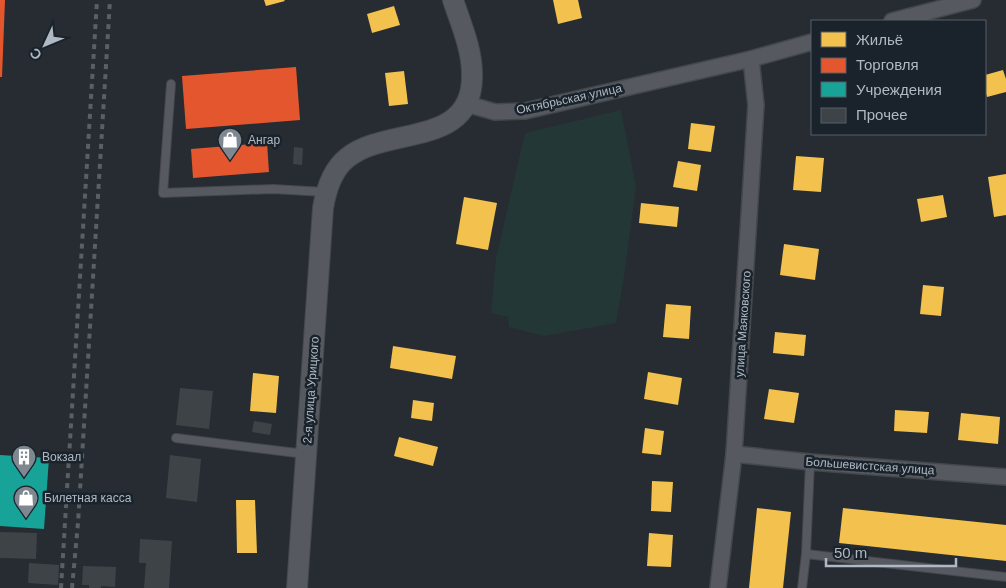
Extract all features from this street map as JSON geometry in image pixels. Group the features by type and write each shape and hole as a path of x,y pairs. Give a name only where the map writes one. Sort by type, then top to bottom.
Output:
{"street":[{"path":"326,192 332,177 347,158 360,150 377,144 434,130 448,123 467,104 471,90 471,59 453,0"},
{"path":"896,20 973,0"},
{"name":"Октябрьская улица","path":"467,104 495,112 525,111 811,42"},
{"name":"улица Маяковского","path":"718,588 734,454 756,105 751,58"},
{"name":"2-я улица Урицкого","path":"297,588 323,208 326,192"},
{"name":"Большевистская улица","path":"734,454 810,462 1006,477"}],"lane":[{"path":"171,84 163,193 273,189 326,192"},
{"path":"176,438 307,454"},
{"path":"802,588 806,554 810,462"},
{"path":"806,554 1006,577"}],"shaded area":[{"path":"621,110 636,187 616,323 544,336 509,327 508,317 491,313 496,259 525,133"}],"building: Жильё":[{"path":"264,0 284,0 285,1 266,6"},
{"path":"553,0 578,0 582,18 558,24"},
{"path":"394,6 400,25 372,33 367,14"},
{"path":"1003,70 1006,79 1006,92 987,97 986,75"},
{"path":"404,71 408,104 389,106 385,73"},
{"path":"691,123 715,126 711,152 688,149"},
{"path":"796,156 824,158 821,192 793,190"},
{"path":"678,161 701,165 697,191 673,187"},
{"path":"1006,174 1006,215 994,217 988,177"},
{"path":"943,195 947,217 921,222 917,199"},
{"path":"464,197 497,203 488,250 456,244"},
{"path":"641,203 679,207 677,227 639,223"},
{"path":"784,244 819,249 815,280 780,275"},
{"path":"923,285 944,287 941,316 920,314"},
{"path":"666,304 691,306 689,339 663,337"},
{"path":"775,332 806,335 804,356 773,353"},
{"path":"393,346 456,356 452,379 390,368"},
{"path":"648,372 682,378 678,405 644,399"},
{"path":"253,373 279,376 276,413 250,411"},
{"path":"769,389 799,393 794,423 764,419"},
{"path":"413,400 434,403 432,421 411,418"},
{"path":"895,410 929,412 927,433 894,431"},
{"path":"961,413 1000,417 998,444 958,440"},
{"path":"645,428 664,431 661,455 642,453"},
{"path":"399,437 438,447 433,466 394,456"},
{"path":"652,481 673,482 671,512 651,511"},
{"path":"236,500 255,500 257,553 237,553"},
{"path":"757,508 791,512 783,588 749,588"},
{"path":"843,508 1006,525 1006,561 839,543"},
{"path":"649,533 673,535 671,567 647,566"}],"building: Торговля":[{"path":"0,0 5,0 2,77 0,77"},
{"path":"296,67 300,120 186,129 182,76"},
{"name":"Ангар","path":"267,143 269,172 193,178 191,149"}],"building: Учреждения":[{"name":"Вокзал","path":"0,455 49,458 44,529 0,526"}],"building: Прочее":[{"path":"294,147 303,148 302,165 293,164"},
{"path":"180,388 213,391 209,429 176,425"},
{"path":"254,421 272,424 270,435 252,432"},
{"path":"170,455 201,459 197,502 166,498"},
{"path":"0,532 37,533 36,559 0,558"},
{"path":"140,539 172,541 169,588 144,588 146,563 139,563"},
{"path":"29,563 59,565 58,585 28,583"},
{"path":"83,566 116,567 115,587 101,586 101,588 89,588 89,585 82,585"}],"railway":[{"path":"61,588 97,0"},
{"path":"72,588 78,523 110,0"}],"place":[{"name":"Ангар","path":"230,161"},
{"name":"Вокзал","path":"24,478"},
{"name":"Билетная касса","path":"26,519"}]}
